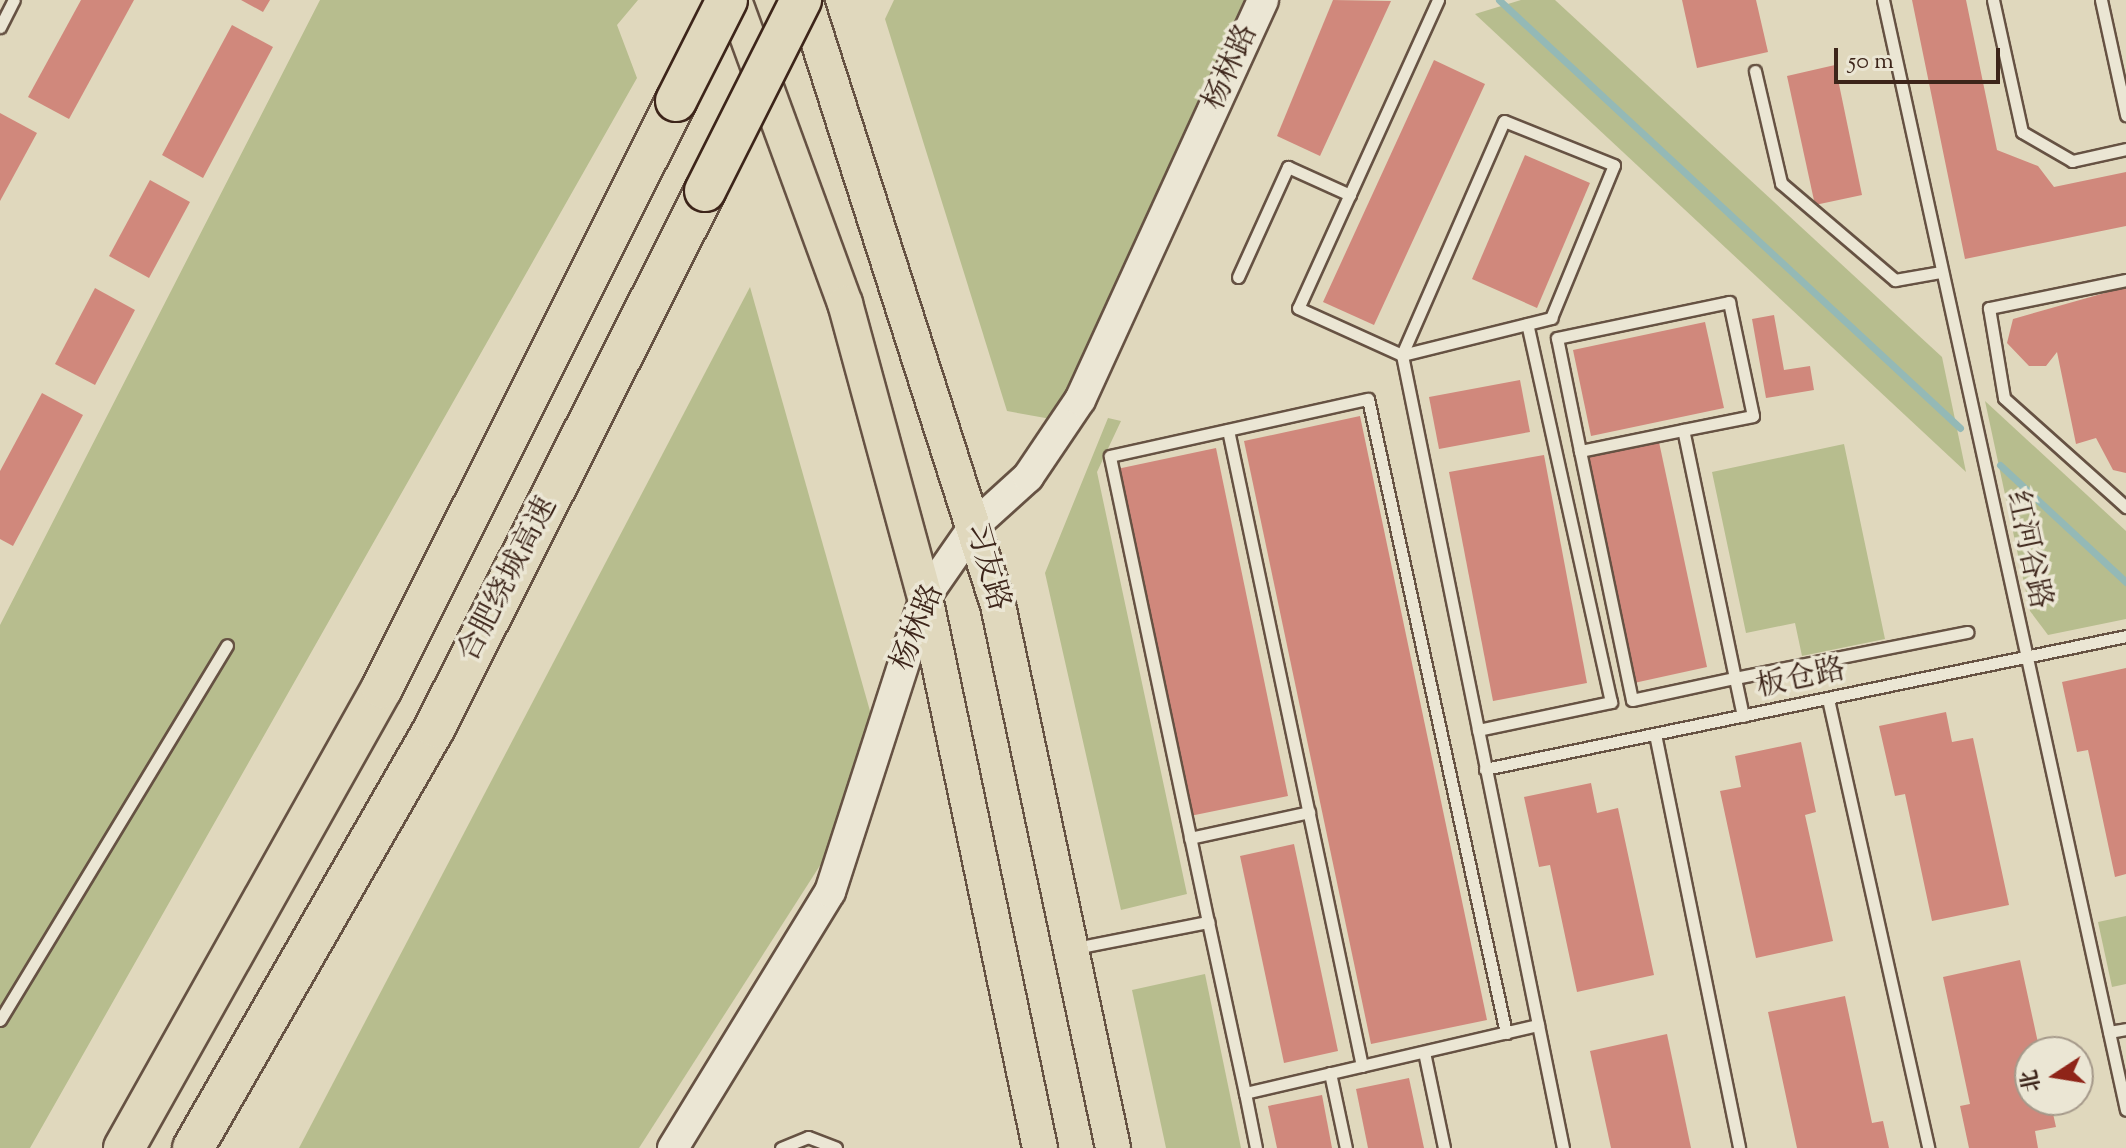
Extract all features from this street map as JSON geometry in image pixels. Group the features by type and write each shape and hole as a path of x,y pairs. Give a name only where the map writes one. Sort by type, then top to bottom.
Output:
{"highway":[{"path":"124,1148 382,688 727,0"},
{"name":"合肥绕城高速","path":"193,1148 435,727 803,0"}],"main road":[{"path":"734,0 845,303 925,597 1040,1148"},
{"name":"习友路","path":"803,0 975,525 1113,1148"}],"street":[{"name":"杨林路","path":"673,1148 830,892 925,597 975,525 1028,477 1080,400 1263,0"}],"lane":[{"path":"0,27 14,0"},
{"path":"1438,0 1298,308 1402,355 1551,318 1614,165 1504,121 1402,355 1563,1148"},
{"name":"红河谷路","path":"1883,0 2126,1110"},
{"path":"1993,0 2022,132 2072,161 2126,149"},
{"path":"2101,0 2126,115"},
{"path":"1755,71 1781,183 1895,280 1941,272"},
{"path":"1238,277 1288,167 1350,195"},
{"path":"2126,280 1989,308 2004,398 2126,507"},
{"path":"1580,451 1753,416 1729,302 1557,338 1580,451 1632,700 1968,632"},
{"path":"1478,730 1611,702 1527,324"},
{"path":"1256,1148 1110,456 1368,399 1506,1033"},
{"path":"1228,430 1362,1066"},
{"path":"1683,430 1743,716"},
{"name":"板仓路","path":"1485,769 2126,636"},
{"path":"0,1020 227,645"},
{"path":"1828,699 1928,1148"},
{"path":"1655,734 1739,1148"},
{"path":"1190,838 1309,812"},
{"path":"1071,948 1208,922"},
{"path":"1245,1093 1538,1025"},
{"path":"2109,1032 2126,1029"},
{"path":"1424,1052 1444,1148"},
{"path":"1330,1073 1346,1148"},
{"path":"781,1148 808,1137 836,1148"}],"green space":[{"path":"320,0 638,0 617,25 637,78 30,1148 0,1148 0,625"},
{"path":"894,0 1258,0 1089,361 1051,419 1007,411 885,19"},
{"path":"1521,0 1555,0 1942,357 1966,472 1475,14"},
{"path":"750,287 885,764 639,1148 299,1148"},
{"path":"1985,401 2126,531 2126,619 2048,635 2030,611"},
{"path":"1108,418 1121,421 1097,472 1187,894 1121,910 1045,573"},
{"path":"1844,444 1885,639 1802,656 1795,623 1746,633 1712,472"},
{"path":"2126,916 2126,984 2112,987 2098,922"},
{"path":"1205,974 1241,1148 1166,1148 1132,990"}],"building":[{"path":"81,0 134,0 69,119 28,97"},
{"path":"241,0 270,0 263,12"},
{"path":"1333,0 1391,1 1320,156 1277,136"},
{"path":"1682,0 1756,0 1768,52 1697,68"},
{"path":"1912,0 1966,0 1997,150 2038,166 2054,187 2126,172 2126,226 1965,259"},
{"path":"232,25 273,47 203,178 162,155"},
{"path":"1434,60 1485,84 1374,325 1323,302"},
{"path":"1835,65 1862,195 1815,205 1787,76"},
{"path":"0,113 37,133 0,201"},
{"path":"1525,155 1590,183 1537,308 1472,279"},
{"path":"150,180 190,202 149,278 109,256"},
{"path":"2126,287 2126,473 2113,470 2096,438 2076,444 2057,352 2046,366 2029,366 2007,343 2013,319"},
{"path":"95,288 135,310 95,385 55,364"},
{"path":"1774,315 1784,370 1810,366 1814,390 1766,398 1752,319"},
{"path":"1705,322 1724,408 1591,436 1573,350"},
{"path":"1520,380 1530,432 1439,449 1429,397"},
{"path":"42,393 83,415 13,546 0,539 0,471"},
{"path":"1360,416 1487,1020 1371,1044 1244,441"},
{"path":"1659,442 1707,667 1634,683 1585,458"},
{"path":"1216,448 1288,796 1190,816 1117,469"},
{"path":"1544,455 1587,683 1493,701 1449,472"},
{"path":"2126,668 2126,874 2115,877 2088,750 2077,752 2062,682"},
{"path":"1946,712 1952,742 1973,738 2009,905 1932,921 1905,794 1895,796 1879,726"},
{"path":"1801,742 1816,812 1805,815 1833,941 1756,958 1720,791 1741,787 1735,756"},
{"path":"1591,783 1597,813 1618,808 1654,975 1577,992 1550,865 1539,867 1524,797"},
{"path":"1294,844 1338,1051 1284,1063 1240,856"},
{"path":"2020,960 2037,1036 2014,1036 2014,1116 2054,1116 2056,1127 2035,1131 2038,1148 1969,1148 1960,1106 1970,1104 1943,977"},
{"path":"1845,996 1872,1123 1883,1121 1889,1148 1797,1148 1768,1012"},
{"path":"1667,1034 1691,1148 1611,1148 1590,1051"},
{"path":"1409,1078 1424,1148 1368,1148 1356,1089"},
{"path":"1322,1095 1332,1148 1277,1148 1268,1106"}],"waterway":[{"path":"1499,0 1960,428"},
{"path":"2000,465 2126,582"}]}
